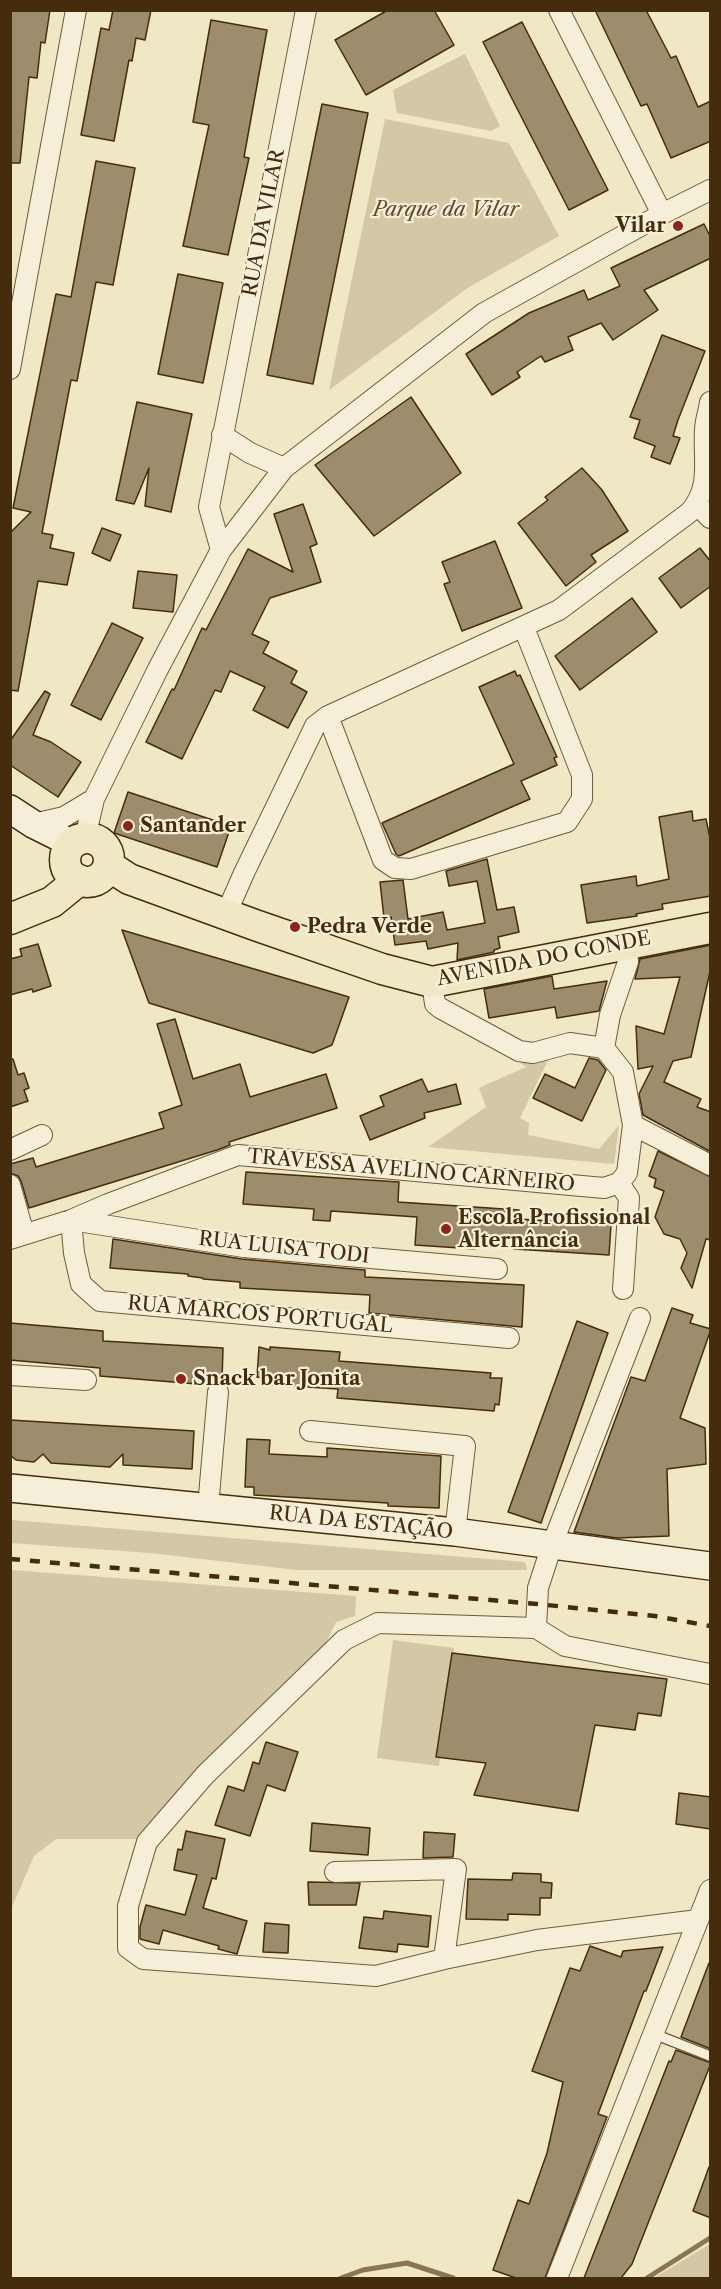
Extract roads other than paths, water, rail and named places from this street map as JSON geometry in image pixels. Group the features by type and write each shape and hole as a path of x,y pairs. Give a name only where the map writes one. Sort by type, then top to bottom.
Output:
{"main road":[{"path":"93,838 104,846 109,858 109,866 100,878 93,881 79,880 72,876 66,863 66,856 79,841 93,838"},
{"name":"AVENIDA DO CONDE","path":"109,866 129,879 226,914 382,969 432,982 711,928"},
{"path":"10,919 52,902 79,880"}],"street":[{"path":"10,369 76,10"},
{"name":"RUA DA VILAR","path":"221,550 209,507 306,10"},
{"path":"559,10 662,214"},
{"path":"22,817 79,841 94,799 158,669 221,550 284,468 484,314 662,214 711,190"},
{"path":"226,914 315,726 328,716 560,610 690,512 704,511 705,428 711,402"},
{"path":"222,435 250,453 284,468"},
{"path":"328,716 383,860 395,868 411,869 567,822 582,799 582,775 524,628"},
{"path":"22,817 64,817 94,799"},
{"path":"604,1048 610,1016 628,962 627,944"},
{"path":"432,982 435,1004 519,1052 533,1053 570,1043 604,1048 623,1071 633,1125 627,1173 619,1183 629,1198 623,1289"},
{"path":"633,1125 711,1165"},
{"path":"10,1150 42,1135"},
{"name":"TRAVESSA AVELINO CARNEIRO","path":"17,1237 71,1220 238,1155 604,1188 619,1183"},
{"path":"10,1185 17,1237"},
{"name":"RUA LUISA TODI","path":"71,1220 244,1246 497,1269"},
{"name":"RUA MARCOS PORTUGAL","path":"71,1220 74,1253 81,1284 100,1301 509,1338"},
{"path":"536,1628 538,1588 552,1545 640,1318"},
{"path":"10,1375 86,1380"},
{"path":"208,1508 218,1392"},
{"path":"310,1431 465,1446 455,1532"},
{"name":"RUA DA ESTAÇÃO","path":"10,1488 455,1532 711,1566"},
{"path":"698,1920 537,1940 376,1976 143,1959 128,1948 128,1906 147,1842 205,1775 344,1640 378,1623 536,1628 565,1646 711,1674"},
{"path":"335,1872 456,1869 444,1959"},
{"path":"557,2278 711,1890"}],"lane":[{"path":"654,2034 711,2056"}],"waterway":[{"path":"647,2278 710,2238"},
{"path":"341,2278 363,2270 407,2263 453,2278"}],"railway":[{"path":"10,1559 537,1604 655,1616 710,1626"}],"place":[{"name":"Vilar","path":"678,226"},
{"name":"Santander","path":"128,826"},
{"name":"Pedra Verde","path":"295,927"},
{"name":"Escola Profissional Alternância","path":"446,1229"},
{"name":"Snack bar Jonita","path":"181,1379"}],"park label":[{"name":"Parque da Vilar","path":"446,210"}]}
